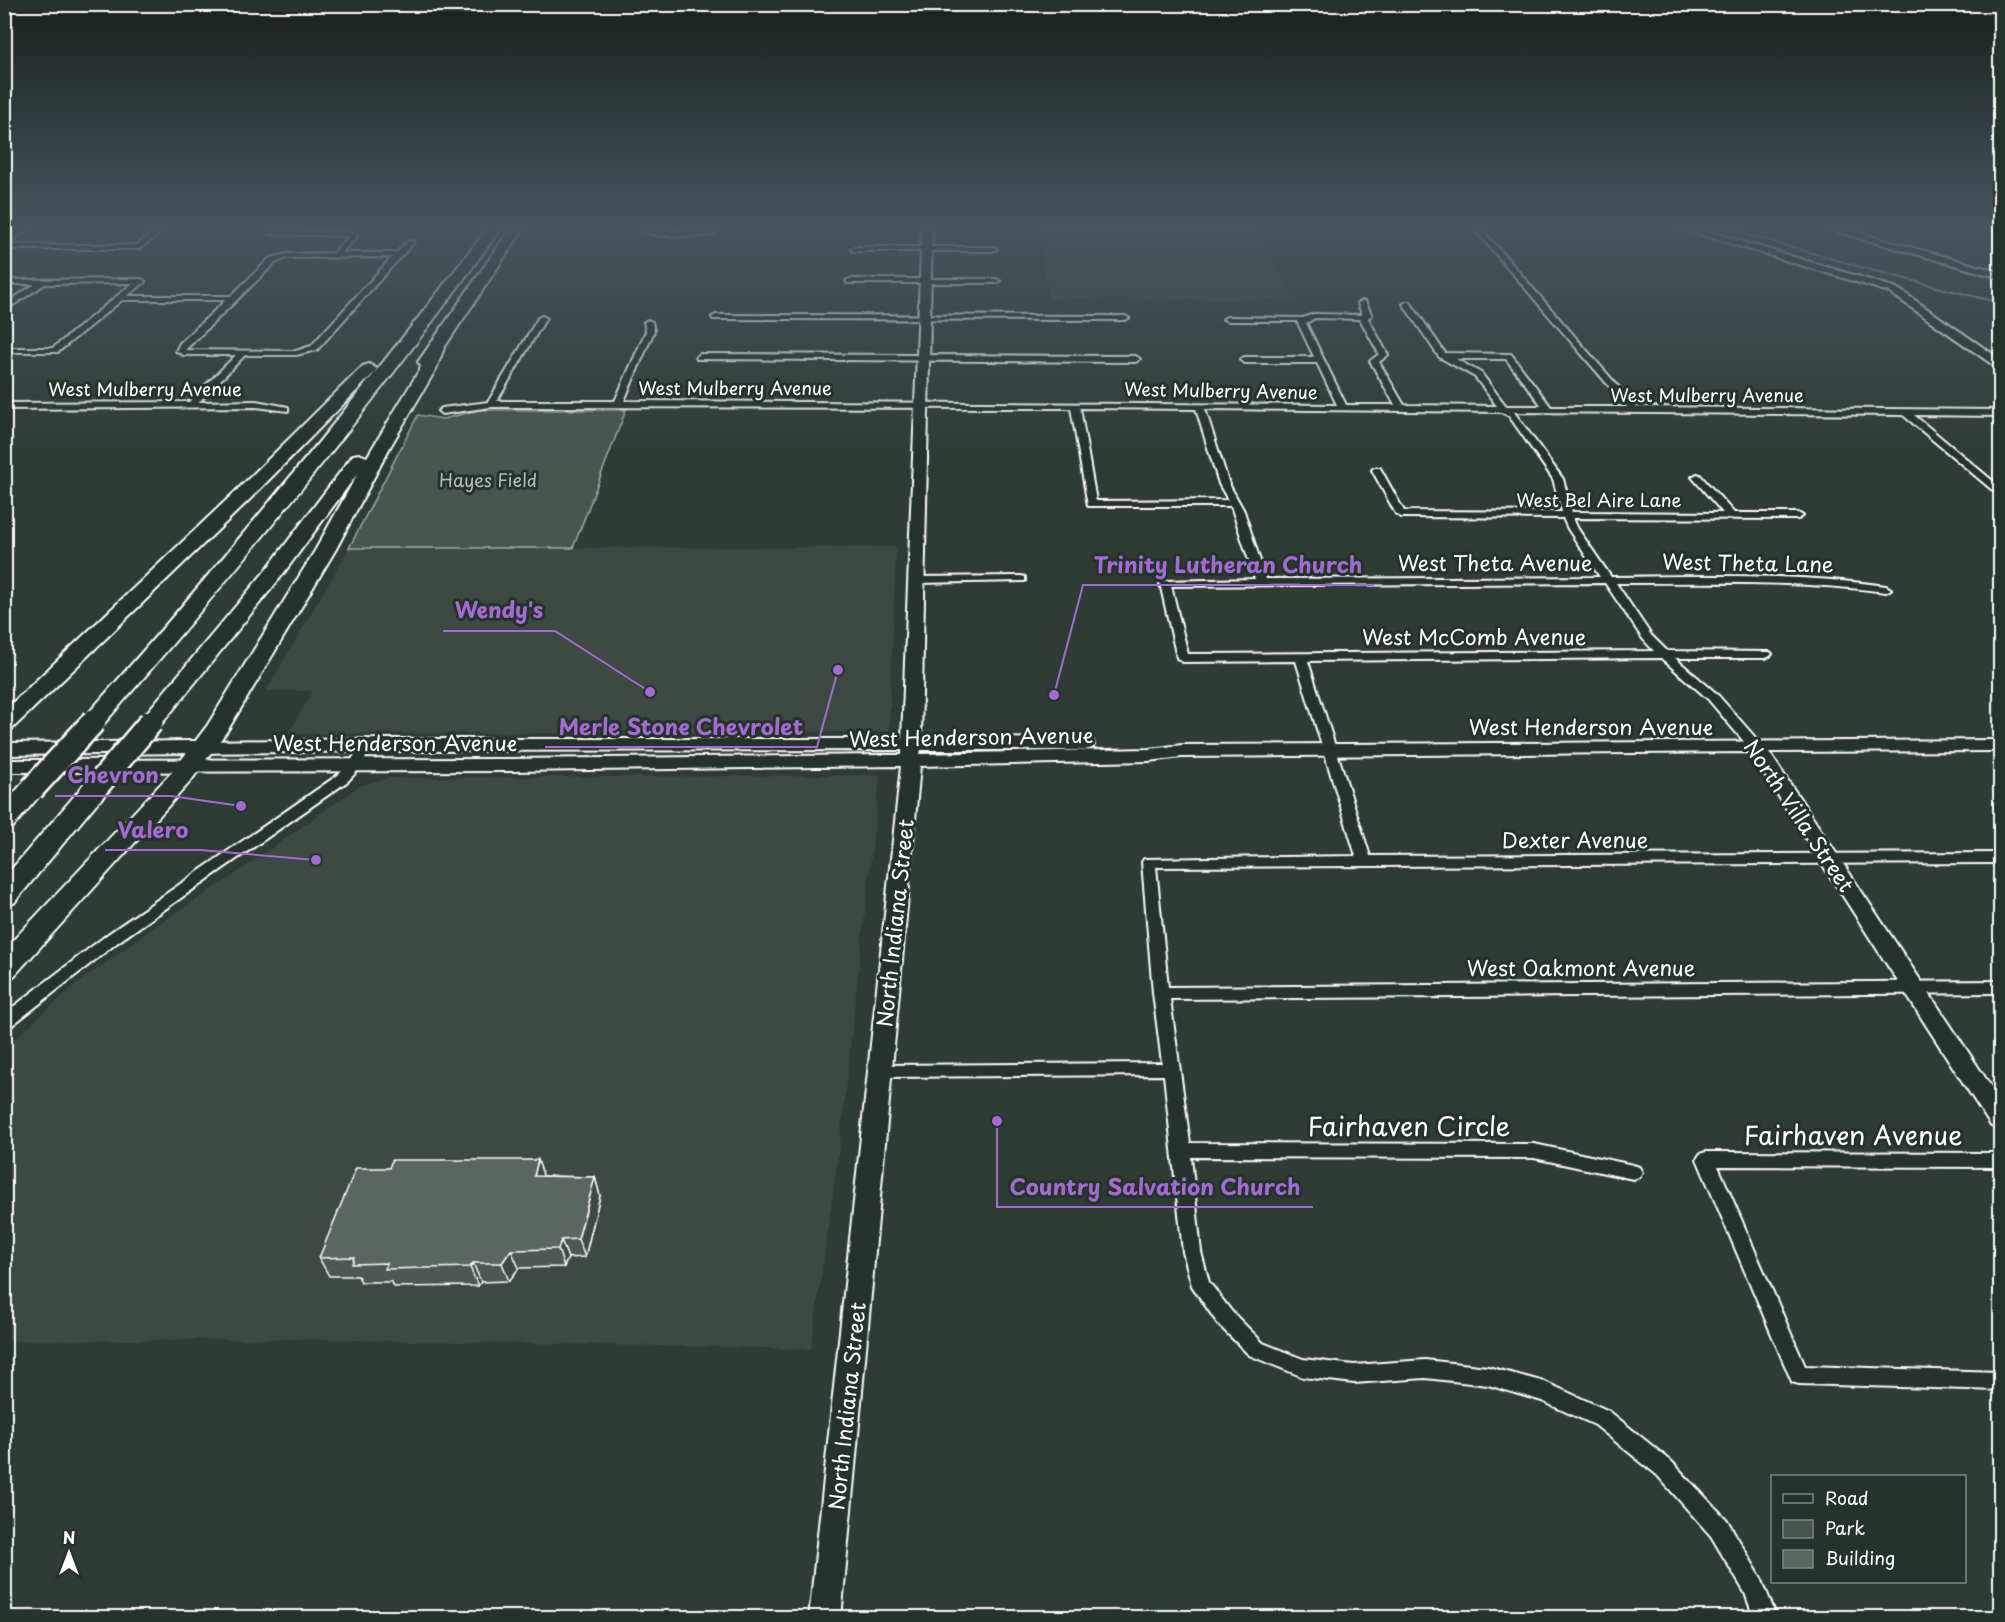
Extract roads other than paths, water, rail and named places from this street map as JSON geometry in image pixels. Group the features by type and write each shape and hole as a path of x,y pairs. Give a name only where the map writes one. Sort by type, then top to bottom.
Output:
{"highway":[{"path":"4,724 242,496 438,301"},
{"path":"4,820 231,564 439,301"},
{"path":"4,896 152,722 310,526 372,441 468,301"},
{"path":"4,969 197,756 302,591 381,447 428,369 436,348"}],"main road":[{"name":"North Indiana Street","path":"825,1617 911,752 924,301"},
{"path":"1910,301 2001,364"},
{"name":"West Henderson Avenue","path":"4,766 367,745 766,745 911,752 1149,756 1182,750 2001,746"},
{"path":"416,765 441,759 580,753 598,745"},
{"path":"659,762 661,756 681,751 742,750 766,745"},
{"name":"North Villa Street","path":"1756,747 2001,1119"},
{"name":"West Henderson Avenue","path":"4,749 355,765 659,762 911,752"}],"street":[{"path":"4,350 55,350 116,301"},
{"path":"231,301 183,345 180,351 296,353 314,348 356,301"},
{"path":"1539,301 1634,410"},
{"path":"1227,319 1301,320 1314,316 1363,317 1368,315 1362,303"},
{"path":"1407,304 1445,357 1508,356 1549,410"},
{"path":"716,317 1125,318"},
{"path":"1363,317 1384,355 1374,361 1401,408"},
{"path":"491,405 542,318"},
{"path":"1301,320 1343,408"},
{"path":"618,404 650,331 648,322"},
{"path":"192,404 243,352"},
{"path":"700,357 1136,359"},
{"name":"North Villa Street","path":"1445,357 1478,375 1504,410 1512,414 1562,486 1566,515 1639,626 1664,655 1712,696 1756,747"},
{"path":"1244,360 1320,360"},
{"name":"West Mulberry Avenue","path":"4,406 256,404 285,409"},
{"name":"West Mulberry Avenue","path":"442,411 491,405 921,404 2001,412"},
{"path":"1075,405 1092,504 1234,503"},
{"path":"1200,406 1224,484 1234,503 1261,582"},
{"path":"1905,412 2001,492"},
{"name":"West Bel Aire Lane","path":"1377,470 1401,514 1798,516"},
{"path":"1697,477 1731,516"},
{"path":"916,580 1021,579"},
{"name":"West Theta Lane","path":"1608,582 1651,579 1794,580 1834,582 1886,589"},
{"name":"West Theta Avenue","path":"1183,658 1165,583 1608,582"},
{"name":"West McComb Avenue","path":"1183,658 1766,654"},
{"path":"1301,657 1364,861"},
{"path":"4,1023 113,938 343,778 355,765 367,745"},
{"name":"Dexter Avenue","path":"1161,993 1149,862 2001,858"},
{"name":"West Oakmont Avenue","path":"1161,993 2001,987"},
{"path":"1161,993 1182,1150 1192,1252 1201,1286 1224,1318 1256,1349 1303,1368 1354,1374 1425,1369 1488,1376 1545,1392 1602,1418 1664,1468 1719,1528 1753,1586 1766,1617"},
{"path":"880,1071 1171,1070"},
{"name":"Fairhaven Circle","path":"1182,1150 1534,1151 1632,1172"},
{"name":"Fairhaven Avenue","path":"2001,1160 1706,1159 1799,1375 2001,1381"}],"waterway":[{"path":"1991,301 2000,303"}],"place":[{"name":"Merle Stone Chevrolet","path":"838,670"},
{"name":"Wendy's","path":"650,692"},
{"name":"Trinity Lutheran Church","path":"1054,695"},
{"name":"Chevron","path":"241,806"},
{"name":"Valero","path":"316,860"},
{"name":"Country Salvation Church","path":"997,1121"}],"park label":[{"name":"Hayes Field","path":"488,479"}]}
